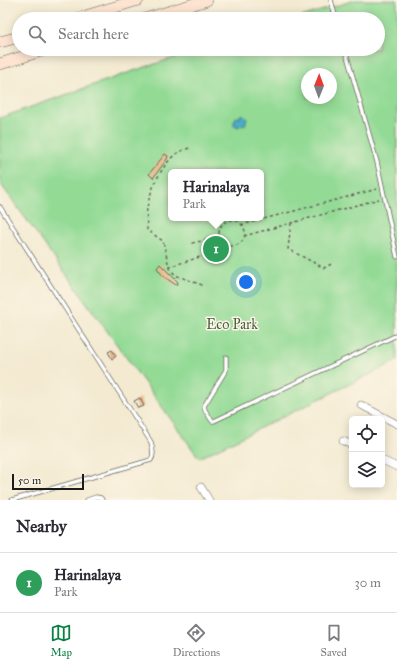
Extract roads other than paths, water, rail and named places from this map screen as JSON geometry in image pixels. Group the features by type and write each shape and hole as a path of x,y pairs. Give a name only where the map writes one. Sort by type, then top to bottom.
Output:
{"street":[{"path":"99,12 138,0"},
{"path":"168,12 207,0"},
{"path":"0,42 12,39"},
{"path":"0,64 25,56"},
{"path":"361,405 397,424"},
{"path":"343,441 349,444"},
{"path":"385,461 397,467"},
{"path":"201,487 209,500"}],"lane":[{"path":"331,0 334,12"},
{"path":"347,56 377,162 397,257"},
{"path":"0,207 151,442 153,451 153,457 151,460 12,500"},
{"path":"226,357 226,370 204,406 212,421 397,336"},
{"path":"87,500 96,497 102,500"}],"water":[{"path":"240,115 244,115 247,118 245,125 242,126 240,124 239,127 234,125 234,122 236,117 240,118"}],"place":[{"name":"Harinalaya","path":"216,249"}],"park label":[{"name":"Eco Park","path":"232,324"}]}
